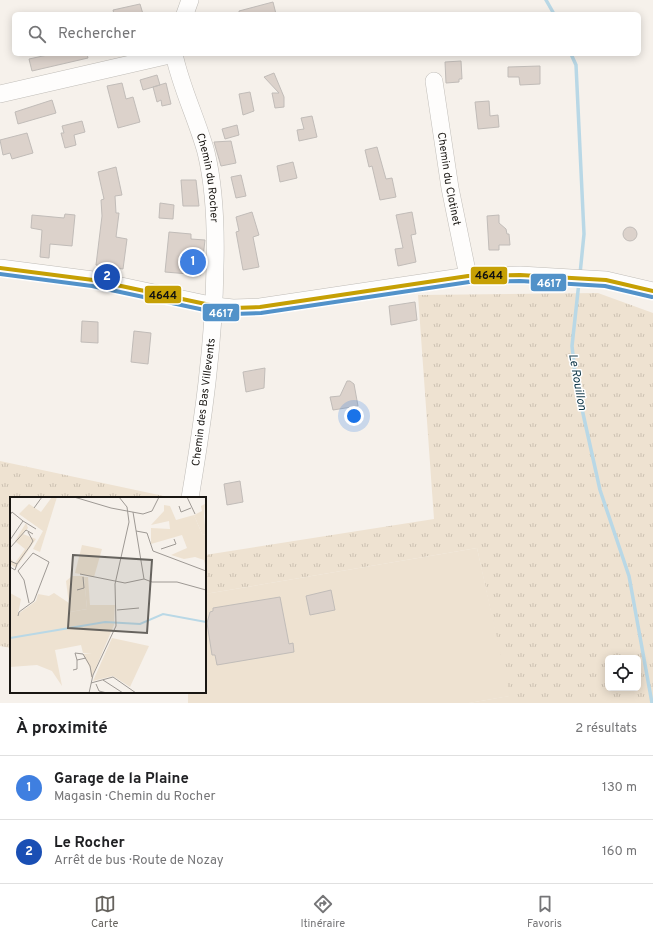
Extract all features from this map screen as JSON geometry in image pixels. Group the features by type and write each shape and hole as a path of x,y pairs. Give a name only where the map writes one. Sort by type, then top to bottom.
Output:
{"street":[{"path":"186,12 190,0"},
{"path":"0,94 165,56"},
{"name":"Chemin du Rocher","path":"174,56 206,152 216,222 215,306"},
{"name":"Chemin du Clotinet","path":"434,81 450,188 468,276"},
{"path":"0,268 93,280 215,306 233,308 260,307 468,276 560,277 606,280 653,291"},
{"name":"Chemin des Bas Villevents","path":"190,497 207,385 215,306"}],"green space":[{"path":"598,293 653,313 653,703 469,703 509,696 477,548 206,594 206,555 434,519 418,295"},
{"path":"0,461 168,497 10,497 10,648 0,646"},
{"path":"477,548 510,696 469,703 188,703 188,693 206,693 206,594"}],"building":[{"path":"273,2 276,12 239,12"},
{"path":"140,4 142,12 114,12 113,10"},
{"path":"43,56 88,56 88,58 32,71 29,59"},
{"path":"461,61 462,79 459,79 459,82 446,83 445,62"},
{"path":"540,66 540,84 520,85 519,77 508,77 508,67"},
{"path":"274,73 284,97 284,107 275,108 272,93 279,93 264,77"},
{"path":"157,75 160,85 143,90 140,80"},
{"path":"122,83 126,99 133,97 140,122 118,128 107,86"},
{"path":"166,83 171,104 162,106 161,100 157,102 153,87"},
{"path":"250,92 254,111 243,115 239,94"},
{"path":"52,100 56,113 18,124 15,112"},
{"path":"489,101 490,116 498,115 499,127 478,129 475,102"},
{"path":"312,116 317,137 299,141 297,130 304,129 301,118"},
{"path":"82,121 85,132 74,135 76,145 65,148 61,133 64,133 62,126"},
{"path":"237,125 239,135 225,139 222,129"},
{"path":"27,133 33,153 12,159 10,153 3,155 0,140"},
{"path":"231,141 236,163 221,166 214,142"},
{"path":"377,147 386,179 392,178 396,197 380,200 372,166 369,167 365,150"},
{"path":"293,162 297,178 280,182 277,166"},
{"path":"116,167 122,195 115,196 116,213 119,213 116,237 127,239 123,269 96,265 102,216 101,200 104,199 98,172"},
{"path":"241,175 246,196 236,198 231,177"},
{"path":"181,180 196,180 199,206 183,206"},
{"path":"160,203 174,205 173,219 159,218"},
{"path":"252,212 259,235 253,237 259,267 243,270 236,232 239,231 236,217"},
{"path":"412,212 416,234 411,235 416,262 398,266 395,249 403,248 396,215"},
{"path":"65,214 75,215 72,246 50,244 49,258 40,257 42,230 31,228 32,215 64,218"},
{"path":"499,215 499,223 506,229 507,234 509,234 510,245 499,245 499,250 489,250 487,216"},
{"path":"627,227 633,227 637,231 637,237 633,241 627,241 623,237 623,231"},
{"path":"169,232 191,234 191,239 205,240 201,275 165,272"},
{"path":"415,302 417,320 391,325 389,306"},
{"path":"82,321 98,322 98,343 81,342"},
{"path":"134,331 151,333 148,364 131,362"},
{"path":"265,368 264,388 246,392 243,372"},
{"path":"347,381 354,384 358,406 333,410 330,397 340,396"},
{"path":"240,481 243,502 227,505 224,484"},
{"path":"331,590 335,610 310,615 306,596"},
{"path":"280,597 289,644 293,643 294,652 217,665 215,655 212,655 207,623 210,612 213,611 213,608"}],"waterway":[{"name":"Le Rouillon","path":"546,0 553,12"},
{"name":"Le Rouillon","path":"572,56 576,65 584,234 580,274"},
{"name":"Le Rouillon","path":"579,282 572,346 576,382 600,490 629,576 652,703"}],"transit line":[{"name":"4644","path":"0,268 93,280 215,306 233,308 260,307 468,276 520,275 606,280 653,291"},
{"name":"4617","path":"0,274 92,286 214,312 233,314 261,313 469,282 520,281 605,286 652,297"}],"place":[{"name":"Garage de la Plaine","path":"193,262"},
{"name":"Le Rocher","path":"107,277"}]}
